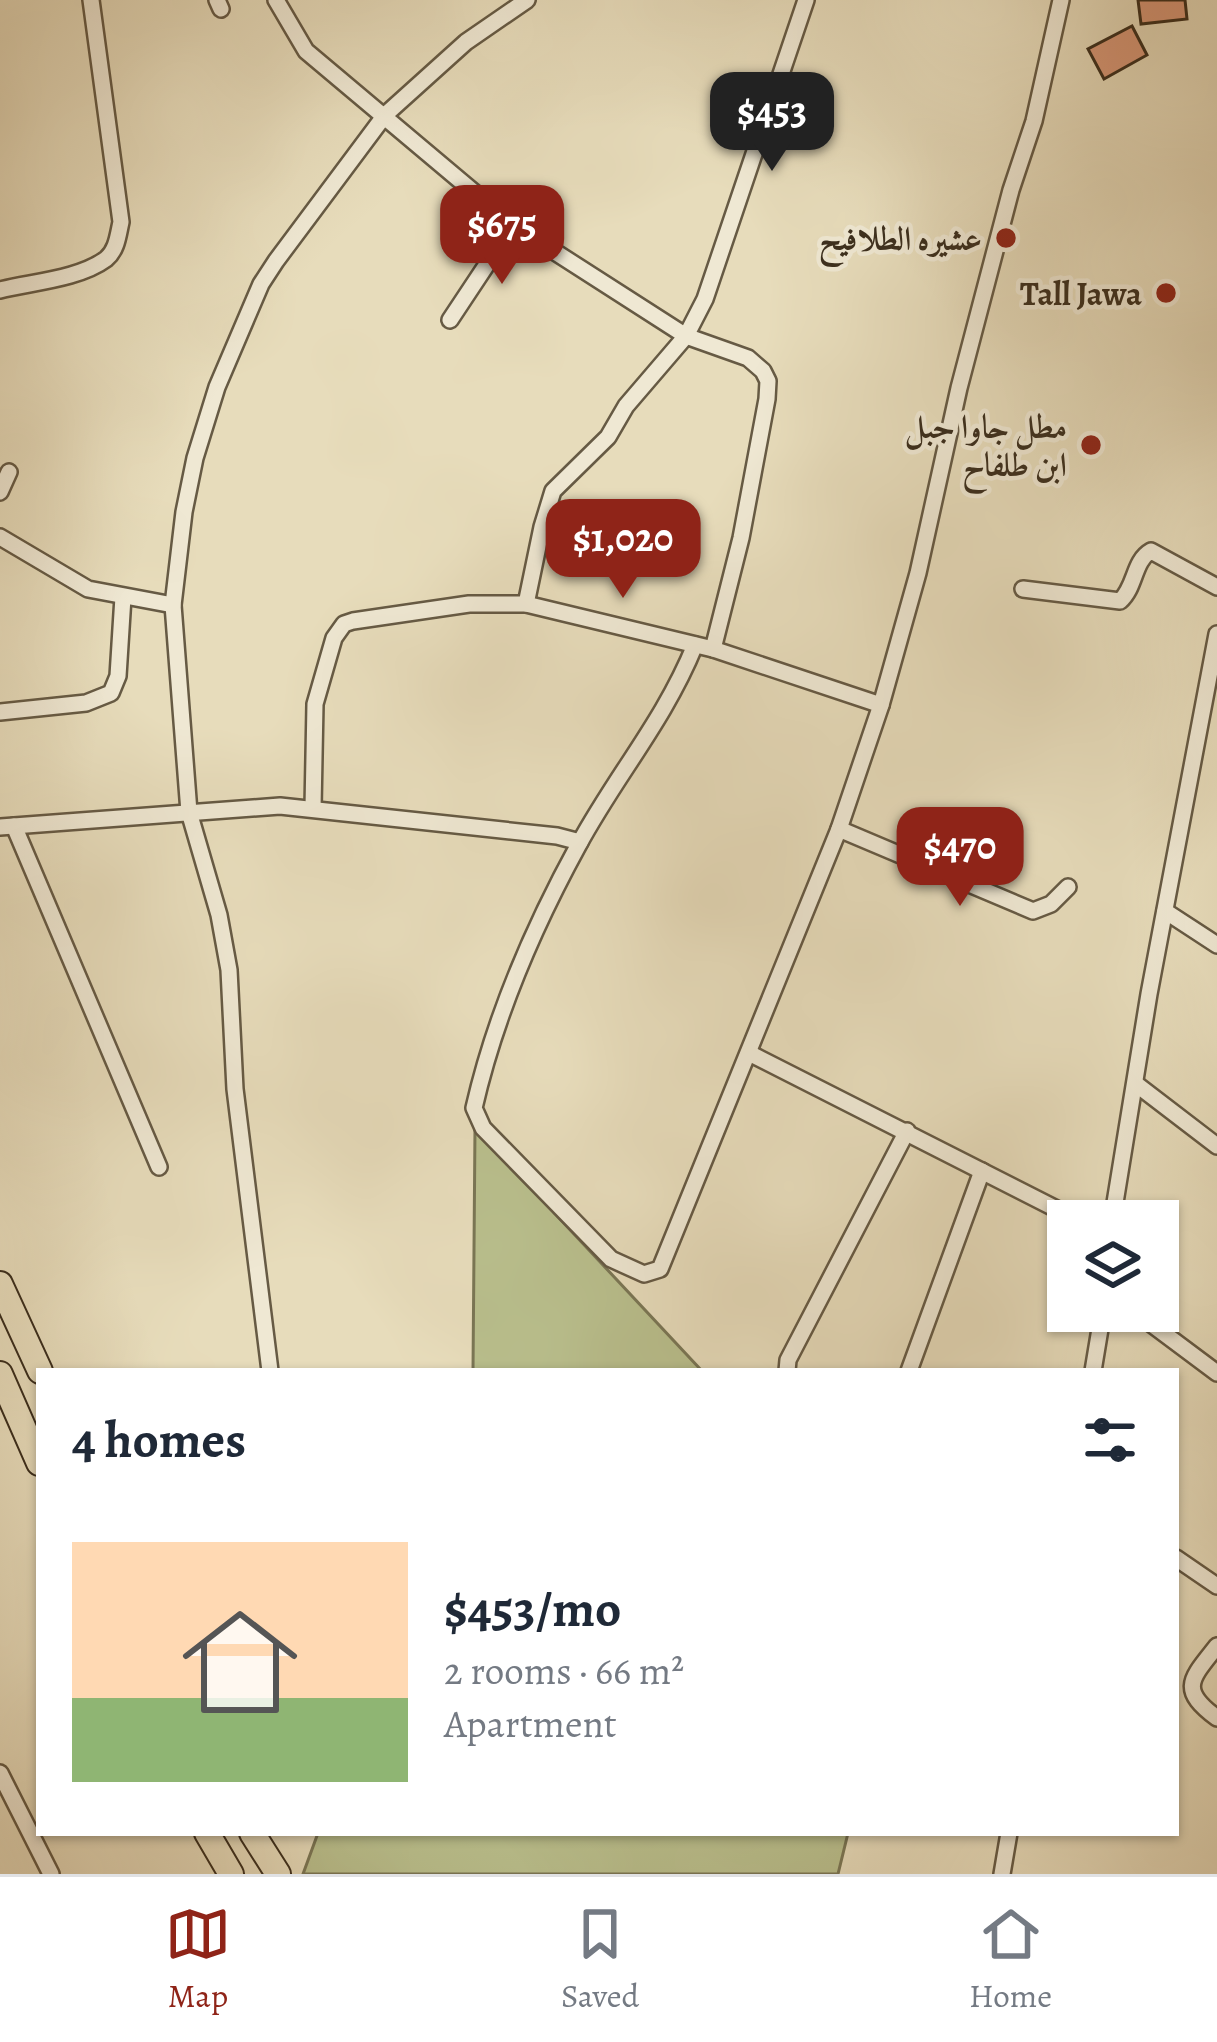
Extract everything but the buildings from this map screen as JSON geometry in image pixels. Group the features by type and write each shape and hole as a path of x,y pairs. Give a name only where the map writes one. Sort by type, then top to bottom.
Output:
{"highway":[{"path":"0,1284 39,1368"},
{"path":"0,1375 36,1456"},
{"path":"209,1836 231,1874"},
{"path":"254,1836 278,1874"}],"street":[{"path":"0,290 85,268 106,259 117,241 121,222 91,0"},
{"path":"275,0 305,51 513,225 686,336 748,358 768,381 741,538 713,649"},
{"path":"269,1368 235,1089 229,970 219,915 189,812 173,605 195,458 233,348 276,260 385,115 451,54 527,0"},
{"path":"526,604 553,491 608,436 626,406 686,336 705,299 806,0"},
{"path":"695,645 675,694 580,842 513,982 474,1108 483,1128 611,1259 644,1274 660,1269 839,829 880,705 918,573 958,388 1034,121 1061,0"},
{"path":"450,320 513,225"},
{"path":"0,492 9,472"},
{"path":"0,537 73,583 173,605"},
{"path":"1023,589 1120,601 1130,591 1142,557 1151,550 1217,587"},
{"path":"0,712 86,703 111,693 118,676 123,597"},
{"path":"313,808 315,704 339,629 353,621 469,604 526,604 713,649 880,705"},
{"path":"1116,1200 1217,634"},
{"path":"159,1168 7,826 266,806 580,842"},
{"path":"839,829 1033,911 1051,904 1068,887"},
{"path":"1166,910 1217,945"},
{"path":"749,1053 1047,1204"},
{"path":"1136,1084 1217,1146"},
{"path":"787,1368 829,1277 907,1131"},
{"path":"910,1368 982,1172"},
{"path":"1094,1368 1100,1332"},
{"path":"1162,1332 1217,1373"},
{"path":"1179,1560 1217,1586"},
{"path":"1217,1646 1195,1674 1191,1688 1197,1704 1217,1718"},
{"path":"0,1773 51,1874"},
{"path":"1002,1874 1008,1836"}],"green space":[{"path":"475,1128 699,1368 473,1368"},
{"path":"317,1836 847,1836 838,1874 303,1874"}],"place":[{"name":"عشيره الطلافيح","path":"1006,238"},
{"name":"Tall Jawa","path":"1166,293"},
{"name":"مطل جاوا جبل ابن طلفاح","path":"1091,445"}]}
